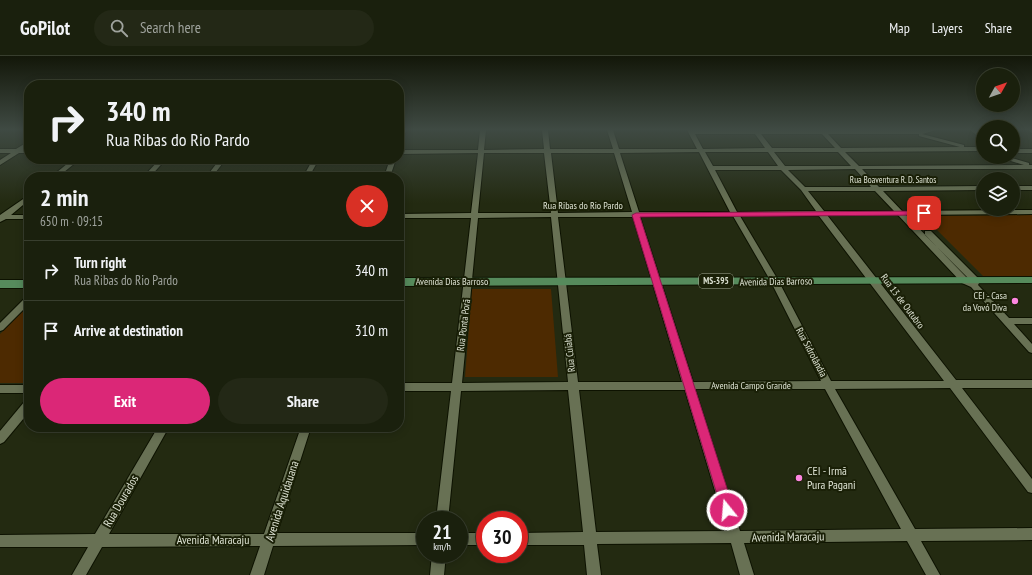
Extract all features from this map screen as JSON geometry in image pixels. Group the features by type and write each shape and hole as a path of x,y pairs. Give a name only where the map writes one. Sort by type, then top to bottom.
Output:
{"main road":[{"name":"Avenida Dias Barroso","path":"404,282 873,280 972,282 1032,280"},
{"path":"0,284 24,284"}],"street":[{"path":"0,163 13,154"},
{"name":"Rua Ponta Porã","path":"443,511 468,281 480,154"},
{"name":"Rua Cuiabá","path":"547,154 594,575"},
{"path":"617,154 747,575"},
{"name":"Rua Sidrolândia","path":"703,154 735,214 774,280 828,385 933,575"},
{"name":"Rua 13 de Outubro","path":"772,154 803,189 1032,488"},
{"path":"848,154 881,189 901,213 972,282"},
{"path":"1020,160 1032,165"},
{"path":"1020,162 1032,165"},
{"path":"60,172 70,164"},
{"path":"151,172 158,164"},
{"path":"213,172 219,164"},
{"path":"710,168 861,168 1032,165"},
{"name":"Rua Boaventura R. D. Santos","path":"803,189 976,188"},
{"path":"1020,188 1032,188"},
{"path":"881,189 909,213 1032,350"},
{"path":"1,218 24,201"},
{"name":"Rua Ribas do Rio Pardo","path":"404,216 1032,212"},
{"path":"1,218 24,217"},
{"path":"0,328 24,304"},
{"path":"1006,321 1032,321"},
{"name":"Avenida Campo Grande","path":"404,387 1032,384"},
{"path":"0,389 24,389"},
{"path":"0,439 24,410"},
{"name":"Rua Dourados","path":"79,575 161,432"},
{"name":"Avenida Aquidauana","path":"257,575 304,432"},
{"name":"Avenida Maracaju","path":"528,539 1032,534"},
{"name":"Avenida Maracaju","path":"0,541 416,539"},
{"path":"437,575 438,563"}],"shaded area":[{"path":"1032,215 1032,276 983,276 923,216 1020,216"},
{"path":"472,289 551,289 558,377 465,377"},
{"path":"24,309 24,383 0,383 0,334"}],"place":[{"name":"CEI - Casa da Vovó Diva","path":"1015,301"},
{"name":"CEI - Irmã Pura Pagani","path":"799,478"}],"route":[{"path":"727,510 636,215 924,213"}]}
